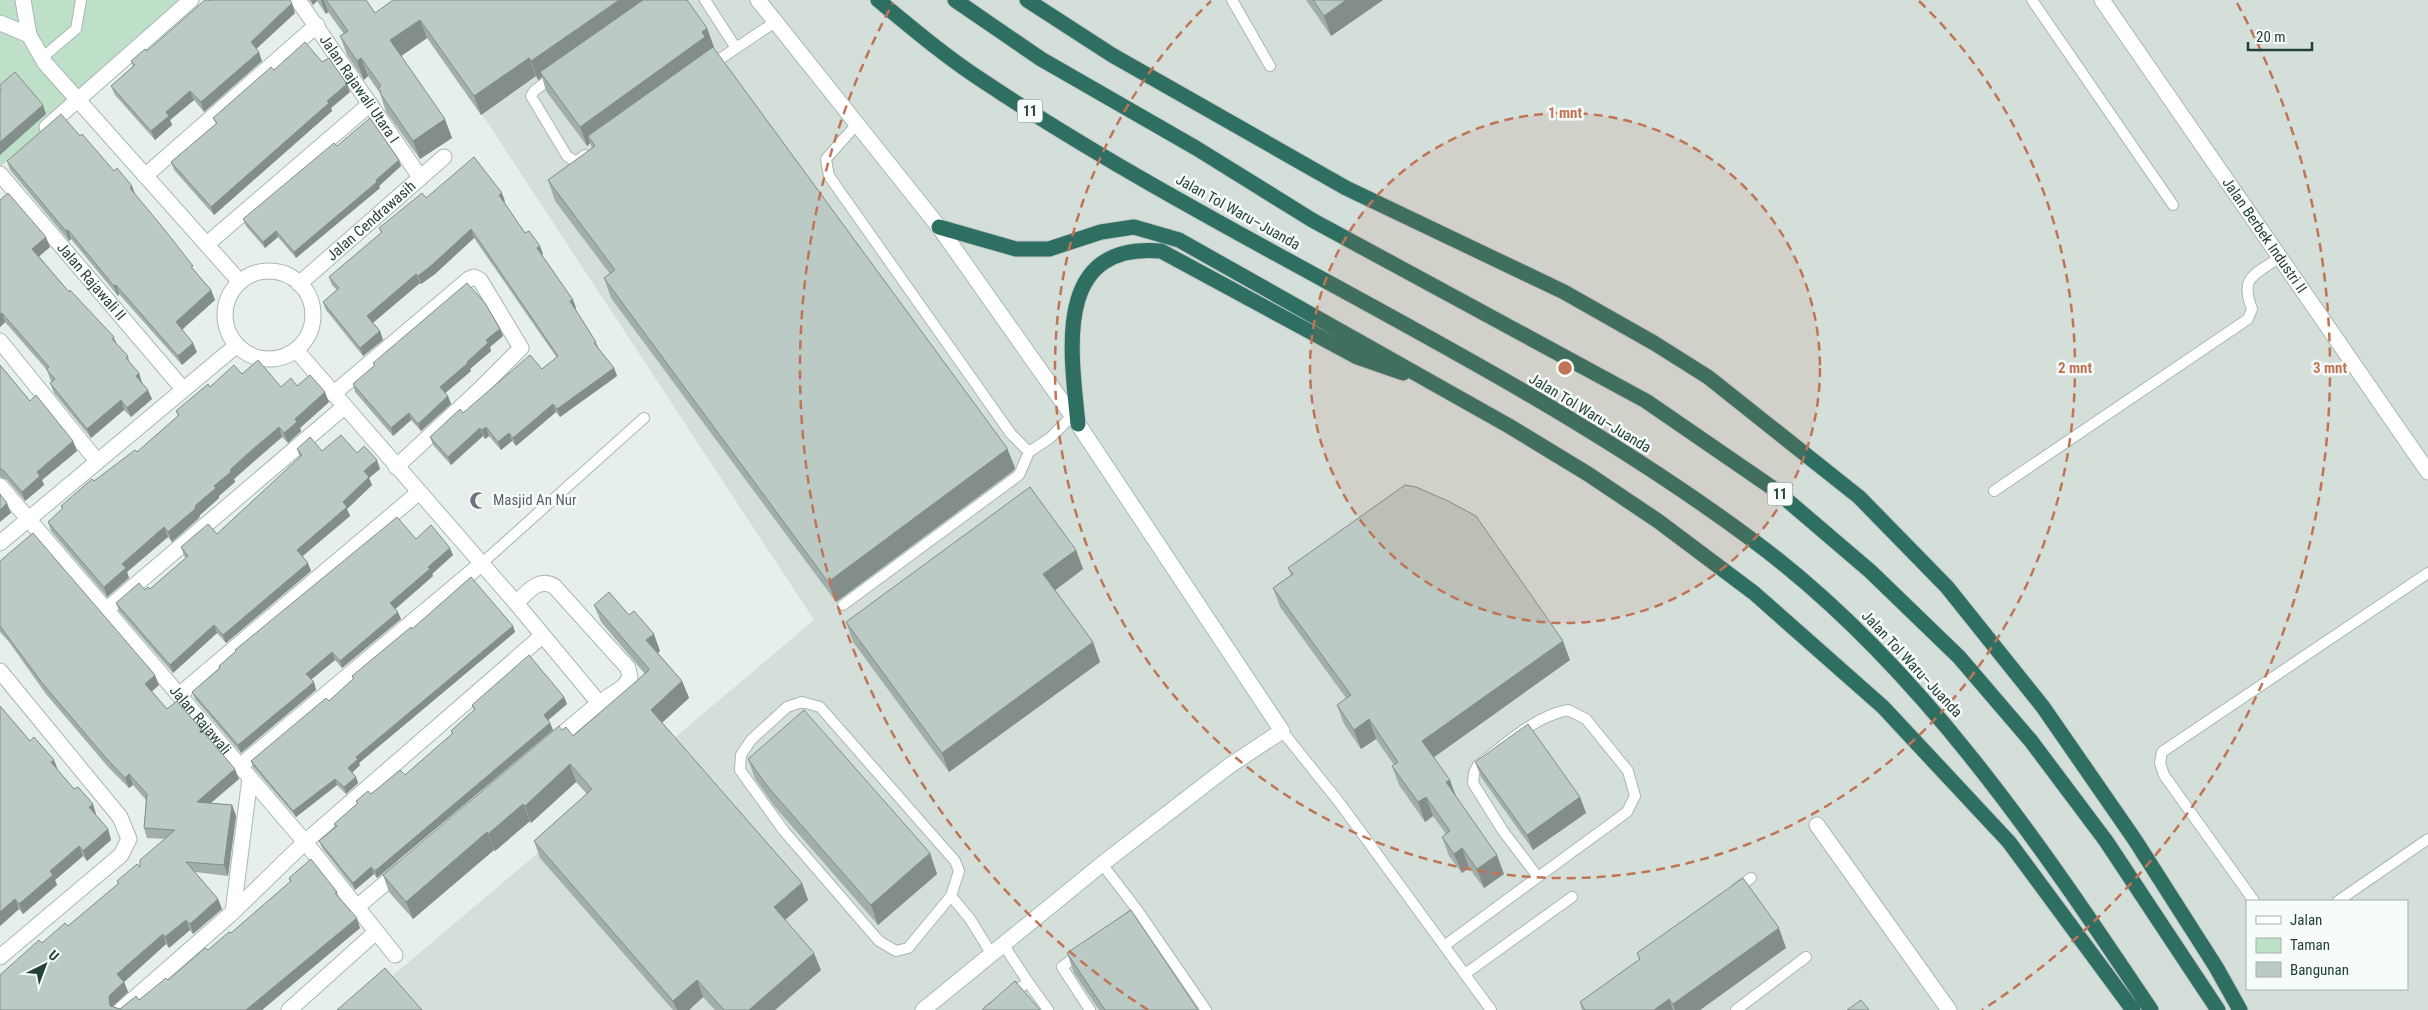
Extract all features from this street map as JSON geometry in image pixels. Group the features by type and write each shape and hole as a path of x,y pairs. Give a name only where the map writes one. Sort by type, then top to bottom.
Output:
{"highway":[{"name":"Jalan Tol Waru–Juanda","path":"878,0 979,79 1126,171 1517,388 1631,457 1760,546 1838,612 1960,742 2084,909 2151,1010"},
{"name":"Jalan Tol Waru–Juanda","path":"955,0 1041,58 1196,148 1312,220 1646,401 1774,490 1856,558 1959,657 2030,741 2106,841 2218,1010"},
{"path":"1027,0 1112,55 1346,188 1564,292 1654,343 1708,376 1859,497 1947,587 2043,708 2135,840 2216,967 2240,1010"},
{"path":"939,226 1016,249 1049,249 1101,232 1134,227 1158,232 1178,240 1442,387 1581,469 1658,520 1754,593 1883,707 2009,842 2133,1010"},
{"path":"1075,420 1071,356 1075,309 1086,280 1104,263 1121,253 1139,249 1161,251 1189,264 1357,357 1442,387"}],"street":[{"path":"23,0 29,35 42,58 77,100 240,282"},
{"path":"35,136 190,0"},
{"name":"Jalan Rajawali Utara I","path":"298,0 420,177"},
{"path":"758,0 939,226 1075,420 1282,731 1229,766 1102,864 923,1010"},
{"name":"Jalan Berbek Industri II","path":"2102,0 2428,472"},
{"path":"0,23 29,35"},
{"path":"145,176 317,25"},
{"path":"207,244 370,104"},
{"name":"Jalan Cendrawasih","path":"299,284 444,157"},
{"name":"Jalan Rajawali II","path":"2,167 183,389"},
{"path":"276,272 299,284 307,294 312,305 313,318 308,336 296,350 282,358 266,359 250,355 237,345 228,330 225,313 230,296 240,282 257,274 276,272"},
{"path":"333,394 469,279 474,277 480,280 521,348 484,386 396,467"},
{"path":"0,341 97,461"},
{"path":"0,543 237,345"},
{"path":"296,350 480,564 516,603 600,703"},
{"path":"106,610 344,407"},
{"name":"Jalan Rajawali","path":"0,486 305,842 395,956"},
{"path":"179,694 418,492"},
{"path":"240,766 480,564"},
{"path":"516,603 540,582 547,582 554,586 628,668 630,678 623,686 539,754"},
{"path":"121,1010 233,912 305,842 542,636"},
{"path":"0,671 120,816 129,839 121,855 0,957"},
{"path":"233,912 250,778"},
{"path":"1817,825 1949,1010"},
{"path":"357,907 410,862"},
{"path":"289,1010 376,932"}],"lane":[{"path":"42,58 76,29 81,0"},
{"path":"705,0 736,48"},
{"path":"1232,0 1270,66"},
{"path":"2032,0 2173,205"},
{"path":"704,70 775,22"},
{"path":"565,68 534,91 531,96 568,156 576,162 592,150"},
{"path":"857,124 826,160 829,176 1011,434 1029,452"},
{"path":"1994,492 2248,319 2252,309 2245,292 2249,281 2280,257"},
{"path":"480,564 644,418"},
{"path":"843,605 1019,474 1023,470 1029,452 1075,420"},
{"path":"2253,900 2164,775 2160,763 2162,752 2428,573"},
{"path":"802,702 820,707 955,861 959,871 951,896 908,948 896,951 879,941 784,830 740,770 741,755 751,740 787,706 802,702"},
{"path":"1444,946 1627,812 1636,796 1628,772 1616,756 1586,719 1568,710 1550,714 1523,730 1478,766 1474,773 1473,783 1503,831 1538,877"},
{"path":"1282,731 1339,802 1491,1010"},
{"path":"2339,900 2428,839"},
{"path":"1102,864 1138,911 1206,1010"},
{"path":"1727,896 1751,878"},
{"path":"951,896 970,919 991,954"},
{"path":"1465,974 1572,897"},
{"path":"1116,927 1138,911"},
{"path":"1003,944 1048,1010"},
{"path":"1090,1010 1062,967 1093,944"},
{"path":"1736,1010 1806,957"},
{"path":"990,1010 1028,982"},
{"path":"1178,989 1188,983"}],"shaded area":[{"path":"407,0 2428,0 2428,1010 352,1010 814,620"}],"green space":[{"path":"0,0 187,0 0,167"}],"building":[{"path":"205,0 290,0 292,3 251,42 259,52 201,102 190,91 166,112 169,116 151,131 111,86 135,65 131,61 145,49 147,51"},
{"path":"326,0 366,0 375,13 393,0 619,0 531,61 529,58 474,96 420,20 390,40 445,119 413,141 380,93 378,88 381,86 361,58 357,61 340,36 348,31"},
{"path":"643,0 687,0 707,28 702,32 705,37 580,127 540,72"},
{"path":"1313,0 1346,0 1324,16"},
{"path":"305,42 322,62 329,58 347,84 327,101 329,103 211,207 171,162 217,123 213,118 271,67 274,70"},
{"path":"713,47 1007,448 828,582 604,278 615,270 548,180 595,146 588,136"},
{"path":"15,72 43,105 0,142 0,91 2,90 0,85"},
{"path":"61,114 80,136 82,134 114,171 117,168 132,186 130,188 211,290 176,322 193,343 178,356 116,285 114,286 7,161"},
{"path":"370,118 399,160 376,180 377,182 294,252 276,231 263,242 243,219 334,143 337,146"},
{"path":"474,157 502,193 499,195 525,233 529,231 540,246 537,248 573,300 570,301 596,342 594,343 614,368 557,409 553,404 513,438 509,433 498,442 486,427 482,430 480,428 448,457 430,437 460,409 463,413 530,355 542,369 558,356 471,229 432,265 418,276 416,274 367,316 380,331 360,348 323,302 339,288 329,277 382,232 379,228 422,193 426,198"},
{"path":"8,193 46,237 32,249 69,292 70,290 114,337 112,339 128,356 126,358 139,373 136,376 148,390 127,408 121,400 87,429 50,383 55,379 46,369 49,367 2,313 0,314 0,200"},
{"path":"467,283 485,303 500,329 486,340 488,343 468,363 440,387 448,396 418,424 409,413 391,428 353,384 375,365 373,363"},
{"path":"258,360 281,387 291,378 297,386 310,375 325,392 295,419 297,422 284,433 279,427 246,455 230,470 231,472 214,486 216,488 196,505 195,509 168,532 164,527 122,564 126,568 104,587 48,522 63,508 61,506 92,479 94,481 135,450 137,452 179,415 176,411 208,384 210,387 234,365 242,374"},
{"path":"0,365 30,401 36,395 73,441 37,472 40,476 22,492 0,469"},
{"path":"341,435 357,453 364,446 377,460 364,471 369,477 343,502 347,507 297,550 308,563 223,635 214,625 170,665 116,603 139,583 145,590 148,587 150,589 188,556 181,547 208,524 217,534 302,455 297,449 310,437 322,451"},
{"path":"1405,485 1416,487 1476,516 1563,641 1422,741 1450,780 1446,782 1497,855 1477,869 1462,848 1454,854 1442,837 1450,831 1426,797 1418,802 1392,766 1398,762 1369,719 1354,730 1337,705 1351,695 1273,588 1293,574 1288,568"},
{"path":"1030,487 1076,550 1043,574 1093,642 942,753 846,622"},
{"path":"0,494 7,503 0,510"},
{"path":"397,517 416,539 431,525 450,548 428,567 430,569 390,603 398,612 340,661 332,652 306,674 314,682 238,745 192,692 220,668 219,666 235,650"},
{"path":"33,533 155,675 145,684 167,709 177,701 235,769 197,802 232,805 224,865 186,862 218,899 190,924 186,920 165,937 163,934 117,974 124,982 109,996 110,1006 120,1009 136,996 139,1000 166,978 168,980 205,948 208,950 229,932 231,933 291,881 289,878 311,859 337,892 335,893 357,918 246,1010 0,1010 0,975 39,940 42,943 65,923 68,926 119,883 117,881 137,864 140,867 140,860 175,830 144,828 147,794 129,774 125,778 106,758 43,684 0,626 0,561"},
{"path":"471,577 513,626 356,757 358,759 348,768 356,777 344,787 335,779 293,811 251,761 326,698 329,701 354,678 352,676 411,627 412,629"},
{"path":"609,592 629,615 634,611 654,634 646,640 682,681 651,710 802,883 774,907 814,953 749,1010 724,1010 697,980 673,1001 534,841 592,789 570,764 525,806 523,804 488,834 487,832 406,902 383,875 559,726 562,730 566,727 573,736 648,671 649,669 594,605"},
{"path":"529,655 564,697 544,715 550,723 375,871 371,867 353,883 319,841 337,826 334,824 358,803 356,801 368,791 371,794 400,770 405,775 453,733 451,731 475,709 472,705"},
{"path":"0,706 30,741 34,737 54,760 51,762 74,789 78,787 93,804 89,807 108,829 83,851 79,846 50,871 53,875 19,904 15,899 0,912"},
{"path":"804,710 930,853 871,905 768,787 748,759"},
{"path":"1528,724 1580,797 1527,835 1475,762"},
{"path":"1743,878 1779,928 1673,1004 1669,999 1654,1010 1585,1010 1580,1002 1640,959 1637,953"},
{"path":"1131,910 1198,1010 1105,1010 1067,953"},
{"path":"385,968 422,1010 337,1010"},
{"path":"1015,981 1040,1010 982,1010"},
{"path":"1861,1000 1869,1010 1847,1010"}],"place":[{"name":"Masjid An Nur","path":"479,500"}]}
